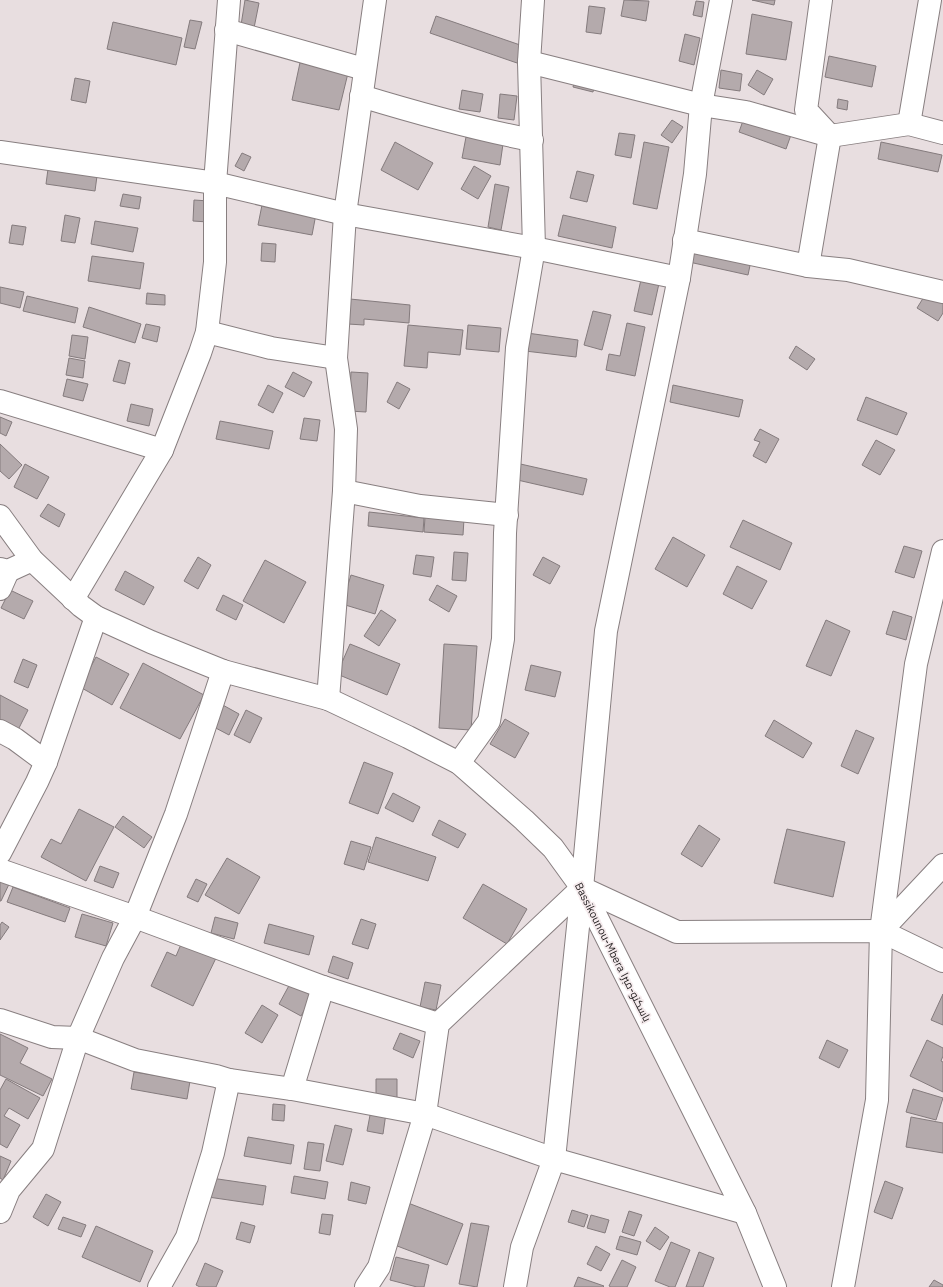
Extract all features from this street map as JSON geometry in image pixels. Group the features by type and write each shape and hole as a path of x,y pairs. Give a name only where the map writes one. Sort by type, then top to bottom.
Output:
{"street":[{"path":"73,598 162,450 207,332 215,262 215,183 229,0"},
{"path":"328,700 344,491 346,429 336,358 345,214 364,69 375,0"},
{"path":"460,763 489,721 503,639 505,533 517,348 534,248 529,62 532,0"},
{"path":"515,1287 522,1247 554,1159 582,888 606,631 679,278 695,174 701,105 721,0"},
{"path":"821,0 806,110 830,136"},
{"path":"910,124 930,0"},
{"path":"226,30 364,69"},
{"path":"529,62 701,105 746,112 830,136 910,124 943,132"},
{"path":"361,96 428,116 496,133 532,140"},
{"path":"808,266 830,136"},
{"path":"0,152 215,183 345,214 534,248 679,278"},
{"path":"684,240 808,266 848,270 943,292"},
{"path":"207,332 271,348 336,358"},
{"path":"0,401 162,450"},
{"path":"344,491 420,506 507,515"},
{"name":"Bassikounou-Mbera باسكنو-مبرا","path":"0,516 32,560 96,617 151,642 223,671 328,700 460,763 553,848 582,888 745,1213 775,1287"},
{"path":"843,1287 877,1100 882,931 916,664 943,551"},
{"path":"3,576 32,560"},
{"path":"0,853 46,762 96,617"},
{"path":"0,1212 4,1190 44,1149 78,1038 113,958 135,917 176,814 223,671"},
{"path":"0,731 15,739 46,762"},
{"path":"882,931 943,865"},
{"path":"0,870 135,917 323,987 438,1024"},
{"path":"582,888 677,932 882,931 943,961"},
{"path":"366,1287 379,1267 425,1114 438,1024 582,888"},
{"path":"292,1089 323,987"},
{"path":"0,1020 52,1037 78,1038 135,1060 216,1076 229,1080 292,1089 425,1114 554,1159 745,1213"},
{"path":"159,1287 187,1237 213,1153 229,1080"}],"building":[{"path":"245,0 259,3 254,28 241,25"},
{"path":"624,0 649,1 646,21 621,16"},
{"path":"752,0 775,0 774,5"},
{"path":"696,1 704,2 702,17 693,15"},
{"path":"589,6 605,8 601,34 586,32"},
{"path":"752,14 792,22 786,60 746,54"},
{"path":"436,16 523,46 517,63 430,33"},
{"path":"190,20 202,22 195,49 184,47"},
{"path":"113,22 182,38 176,65 107,49"},
{"path":"685,34 700,38 694,65 679,61"},
{"path":"829,56 876,66 872,87 825,77"},
{"path":"301,58 349,69 339,110 292,100"},
{"path":"721,70 742,74 740,91 719,88"},
{"path":"757,70 773,79 764,95 748,85"},
{"path":"75,78 90,81 86,103 71,100"},
{"path":"575,79 595,83 593,92 573,87"},
{"path":"462,90 483,94 480,112 459,109"},
{"path":"500,94 517,96 514,120 498,118"},
{"path":"838,99 848,101 847,110 837,108"},
{"path":"745,115 792,132 786,149 739,132"},
{"path":"672,120 683,127 672,143 661,135"},
{"path":"619,133 635,135 631,158 615,155"},
{"path":"466,137 503,144 500,165 462,158"},
{"path":"395,142 433,163 418,190 381,170"},
{"path":"644,142 669,147 657,209 633,204"},
{"path":"881,142 942,155 938,172 878,159"},
{"path":"242,153 251,157 244,171 235,166"},
{"path":"474,166 491,176 478,199 461,189"},
{"path":"48,169 97,176 95,191 46,184"},
{"path":"577,171 594,175 587,202 570,198"},
{"path":"495,184 509,187 501,230 488,227"},
{"path":"123,194 141,197 139,209 120,206"},
{"path":"194,200 209,201 208,222 193,221"},
{"path":"262,205 316,214 312,235 258,225"},
{"path":"65,215 80,218 75,243 61,241"},
{"path":"563,215 616,227 612,248 558,236"},
{"path":"95,221 138,228 133,252 91,244"},
{"path":"12,225 26,227 23,245 9,243"},
{"path":"262,243 276,244 275,262 261,261"},
{"path":"693,243 752,256 748,275 689,262"},
{"path":"92,256 144,263 140,289 88,281"},
{"path":"642,275 660,279 652,315 634,311"},
{"path":"0,287 24,292 20,308 0,303"},
{"path":"927,292 943,302 943,313 938,321 917,308"},
{"path":"147,293 165,295 165,305 146,304"},
{"path":"27,296 78,308 75,323 23,311"},
{"path":"350,299 410,305 409,323 364,319 364,325 348,324"},
{"path":"89,307 141,324 135,343 83,327"},
{"path":"593,311 611,315 602,350 584,345"},
{"path":"627,323 645,327 635,376 606,370 609,354 620,356"},
{"path":"146,324 160,327 157,342 142,338"},
{"path":"408,325 463,330 460,355 428,352 427,368 404,366"},
{"path":"468,325 501,328 499,352 466,349"},
{"path":"527,333 578,340 576,357 525,351"},
{"path":"72,335 88,337 85,359 69,356"},
{"path":"796,346 815,359 807,370 789,358"},
{"path":"69,358 85,361 83,378 66,375"},
{"path":"119,360 130,363 125,384 113,381"},
{"path":"293,372 312,382 304,397 285,387"},
{"path":"351,372 368,373 366,412 349,411"},
{"path":"67,379 88,384 83,401 63,396"},
{"path":"397,382 410,389 399,409 387,402"},
{"path":"268,385 283,393 273,413 258,405"},
{"path":"673,385 743,400 739,417 670,402"},
{"path":"866,397 907,413 897,435 857,420"},
{"path":"131,404 153,409 149,426 127,421"},
{"path":"0,417 12,422 6,436 0,433"},
{"path":"304,418 320,420 317,441 300,439"},
{"path":"220,421 273,431 269,449 216,439"},
{"path":"760,429 779,439 766,463 753,456 760,442 754,440"},
{"path":"876,440 895,450 880,475 862,465"},
{"path":"0,444 22,465 9,479 0,471"},
{"path":"516,463 587,479 583,495 513,479"},
{"path":"25,464 49,477 37,499 14,487"},
{"path":"48,504 65,514 59,527 40,516"},
{"path":"369,512 424,518 423,532 368,526"},
{"path":"425,517 464,519 463,535 424,532"},
{"path":"743,520 792,543 780,570 730,547"},
{"path":"673,537 705,555 687,587 655,569"},
{"path":"904,546 922,551 914,578 895,572"},
{"path":"454,552 468,553 466,581 452,580"},
{"path":"416,555 434,557 431,577 413,574"},
{"path":"198,557 211,565 198,589 184,581"},
{"path":"543,557 560,566 550,584 533,575"},
{"path":"265,560 306,582 284,623 243,601"},
{"path":"737,566 767,581 752,609 723,594"},
{"path":"125,571 154,587 144,605 115,590"},
{"path":"351,575 384,585 375,614 342,604"},
{"path":"437,585 457,596 449,612 429,600"},
{"path":"10,590 33,601 24,619 1,608"},
{"path":"223,595 243,605 236,620 216,610"},
{"path":"381,610 396,620 379,646 364,636"},
{"path":"893,611 912,617 906,640 886,634"},
{"path":"826,620 850,631 831,676 806,666"},
{"path":"350,644 400,664 387,695 337,674"},
{"path":"444,644 477,646 471,730 439,728"},
{"path":"96,657 129,674 112,705 80,687"},
{"path":"23,659 37,665 28,688 14,682"},
{"path":"143,663 204,695 180,739 120,708"},
{"path":"531,665 561,672 555,697 525,690"},
{"path":"0,695 28,710 15,736 0,728"},
{"path":"221,704 239,714 229,735 210,725"},
{"path":"246,710 262,718 250,743 234,735"},
{"path":"505,719 529,733 515,758 490,744"},
{"path":"774,720 812,743 803,758 765,736"},
{"path":"856,730 874,738 858,774 841,766"},
{"path":"364,762 393,773 378,814 349,803"},
{"path":"393,793 420,807 413,822 385,808"},
{"path":"79,809 114,827 86,881 41,857 51,839 61,844"},
{"path":"123,816 152,837 144,848 115,827"},
{"path":"439,820 466,834 458,848 432,835"},
{"path":"699,825 720,839 702,867 681,854"},
{"path":"787,829 845,842 833,897 774,883"},
{"path":"376,837 436,857 428,881 368,862"},
{"path":"351,841 371,847 364,870 344,864"},
{"path":"227,858 260,877 239,914 205,895"},
{"path":"100,866 119,873 113,888 94,881"},
{"path":"0,874 11,880 1,901 0,901"},
{"path":"196,879 207,884 198,902 187,897"},
{"path":"483,884 527,909 507,944 463,918"},
{"path":"13,887 70,908 65,922 7,902"},
{"path":"82,914 113,923 106,946 75,937"},
{"path":"215,917 238,923 234,939 211,933"},
{"path":"361,919 376,924 368,949 352,944"},
{"path":"2,922 9,927 0,940 0,925"},
{"path":"269,924 314,936 309,955 264,943"},
{"path":"182,942 216,958 193,1006 151,986 167,952 176,956"},
{"path":"333,956 353,963 348,979 328,972"},
{"path":"292,980 314,992 301,1016 279,1004"},
{"path":"425,982 441,985 436,1010 420,1007"},
{"path":"943,994 943,1025 931,1020"},
{"path":"262,1005 278,1015 262,1043 245,1033"},
{"path":"400,1033 420,1041 413,1058 393,1049"},
{"path":"0,1034 28,1048 20,1063 52,1079 43,1096 0,1075"},
{"path":"827,1040 848,1050 839,1068 819,1058"},
{"path":"927,1040 943,1048 943,1056 941,1061 943,1062 943,1092 910,1076"},
{"path":"134,1072 190,1081 187,1099 131,1089"},
{"path":"6,1079 40,1098 28,1119 9,1108 4,1116 20,1125 7,1148 0,1144 0,1090"},
{"path":"376,1079 397,1079 397,1100 376,1099"},
{"path":"913,1089 943,1098 936,1120 906,1112"},
{"path":"273,1104 285,1105 284,1121 272,1120"},
{"path":"371,1110 386,1113 383,1134 367,1131"},
{"path":"911,1117 943,1123 943,1153 906,1147"},
{"path":"335,1125 352,1129 343,1165 326,1161"},
{"path":"248,1137 294,1145 291,1164 244,1156"},
{"path":"308,1142 324,1144 320,1171 304,1169"},
{"path":"0,1156 11,1161 3,1180 0,1178"},
{"path":"294,1176 328,1182 325,1199 291,1193"},
{"path":"211,1178 266,1186 263,1205 208,1197"},
{"path":"885,1181 903,1188 892,1219 874,1212"},
{"path":"351,1182 370,1187 366,1204 348,1200"},
{"path":"46,1194 61,1202 48,1226 33,1217"},
{"path":"408,1203 463,1224 447,1265 392,1244"},
{"path":"572,1210 588,1215 584,1227 568,1222"},
{"path":"629,1211 642,1215 634,1236 622,1232"},
{"path":"322,1214 333,1215 330,1235 319,1233"},
{"path":"591,1215 609,1220 605,1233 587,1228"},
{"path":"63,1217 86,1225 81,1237 58,1229"},
{"path":"241,1222 255,1226 250,1243 236,1239"},
{"path":"471,1223 489,1226 477,1287 459,1284"},
{"path":"96,1226 153,1251 140,1282 82,1257"},
{"path":"655,1227 669,1237 660,1250 646,1241"},
{"path":"620,1236 641,1242 637,1255 616,1249"},
{"path":"671,1242 690,1250 675,1287 670,1287 655,1281"},
{"path":"596,1246 610,1254 601,1271 587,1264"},
{"path":"699,1252 714,1258 703,1287 686,1287"},
{"path":"396,1257 429,1265 424,1287 417,1287 390,1280"},
{"path":"622,1260 636,1267 627,1287 611,1287 609,1286"},
{"path":"205,1263 223,1271 216,1287 200,1287 196,1285"},
{"path":"578,1277 604,1286 574,1287"},
{"path":"934,1280 943,1285 943,1287 929,1287"}]}
